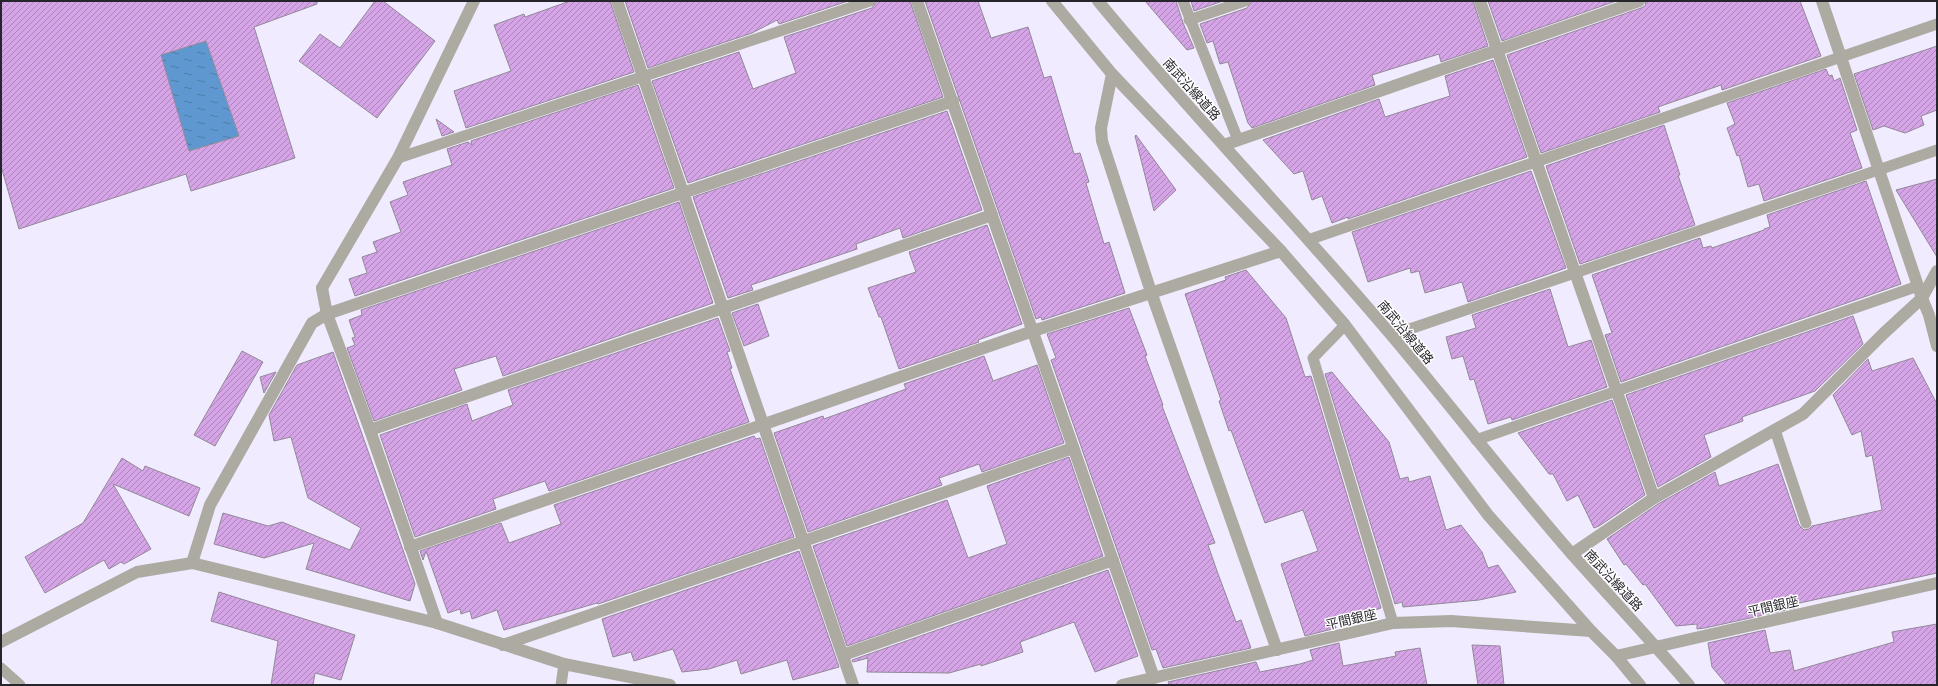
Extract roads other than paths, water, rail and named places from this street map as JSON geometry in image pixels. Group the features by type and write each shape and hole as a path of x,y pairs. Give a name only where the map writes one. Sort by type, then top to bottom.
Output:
{"street":[{"path":"437,623 370,430 327,314 322,288 398,158 474,1"},
{"path":"617,1 853,685"},
{"path":"917,1 1154,678"},
{"path":"1052,1 1112,74 1281,251 1345,325 1488,515 1591,631 1616,656 1640,685"},
{"name":"南武沿線道路","path":"1098,1 1142,54 1392,335 1476,440 1572,554 1658,648 1689,685"},
{"path":"1480,1 1654,498"},
{"path":"1224,145 1639,1"},
{"path":"1822,1 1929,315 1937,346"},
{"path":"1112,74 1100,128 1102,141 1151,292 1277,650"},
{"path":"192,563 210,505 312,323 327,314 953,101"},
{"path":"370,430 992,215"},
{"path":"410,547 763,423 1033,331 1281,251"},
{"path":"1572,554 1654,498 1803,414 1922,298 1937,271"},
{"path":"503,645 1073,448"},
{"path":"843,655 1113,560"},
{"path":"1,642 137,572 192,563 437,623 564,664 670,685"},
{"name":"平間銀座","path":"1616,656 1658,648 1937,583"},
{"name":"平間銀座","path":"1122,685 1393,623 1451,621 1591,631"}],"lane":[{"path":"398,158 870,1"},
{"path":"1183,1 1189,20 1238,140"},
{"path":"1189,20 1245,1"},
{"path":"1308,240 1937,24"},
{"path":"1392,335 1576,274 1937,150"},
{"path":"1476,440 1918,286"},
{"path":"1345,325 1313,358 1393,623"},
{"path":"1775,430 1806,523"},
{"path":"561,685 564,664"},
{"path":"1,668 20,685"}],"water":[{"path":"206,41 239,136 189,151 161,55"}]}
